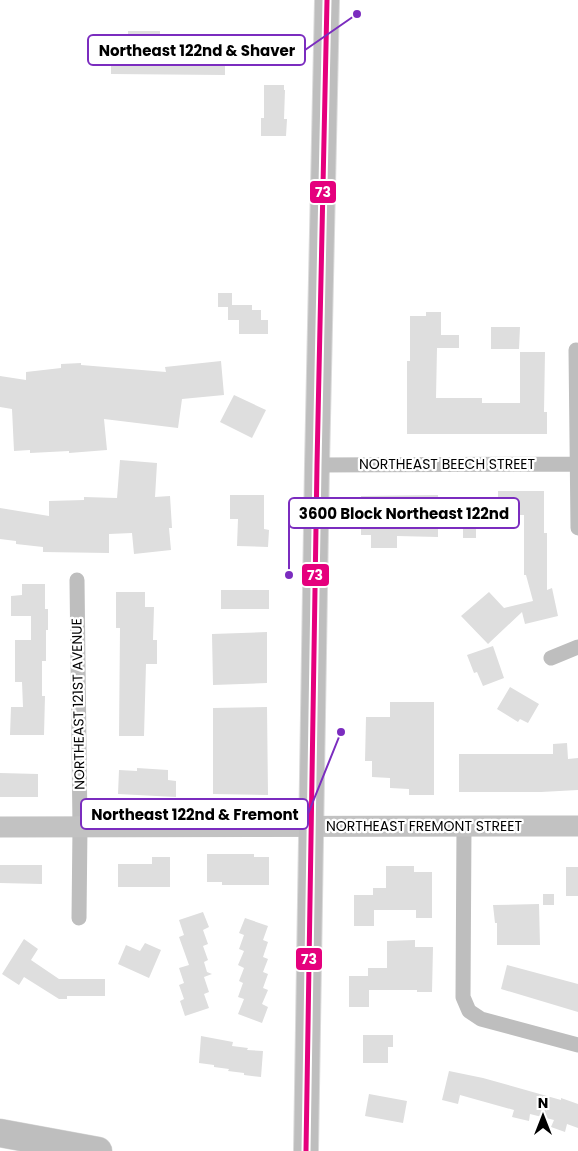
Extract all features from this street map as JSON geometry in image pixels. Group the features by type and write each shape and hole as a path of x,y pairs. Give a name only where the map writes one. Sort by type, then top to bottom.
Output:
{"highway":[{"path":"0,1133 98,1151"}],"main road":[{"path":"306,1151 317,465 327,0"},
{"name":"NORTHEAST FREMONT STREET","path":"0,827 578,826"}],"street":[{"path":"576,350 578,528"},
{"name":"NORTHEAST BEECH STREET","path":"317,465 577,464"},
{"name":"NORTHEAST 121ST AVENUE","path":"76,580 80,827 79,918"},
{"path":"551,658 578,647"},
{"path":"464,827 463,997 468,1012 481,1019 578,1045"}],"building":[{"path":"128,31 160,31 160,44 225,45 225,75 111,74 111,44 128,44"},
{"path":"264,85 284,85 284,119 287,119 286,136 261,136 261,118 264,118"},
{"path":"218,293 232,293 232,305 252,305 252,310 261,310 261,320 268,320 268,334 239,334 239,320 228,320 228,307 218,307"},
{"path":"426,312 441,312 441,335 459,335 459,348 437,348 436,398 482,398 482,403 520,403 520,352 545,352 544,412 547,412 547,434 407,434 407,361 410,361 410,316 426,316"},
{"path":"491,327 520,327 519,349 491,349"},
{"path":"221,361 224,395 182,399 178,428 104,419 107,450 69,453 69,451 30,453 30,450 14,451 12,409 0,407 0,376 26,380 26,372 61,368 61,364 81,363 81,365 166,372 165,367"},
{"path":"234,395 266,410 252,438 220,422"},
{"path":"120,460 157,463 155,497 170,496 172,528 169,528 171,550 134,554 132,533 109,534 109,553 43,552 43,547 16,544 16,541 0,539 0,508 49,516 49,501 84,500 84,497 117,498"},
{"path":"498,491 544,491 544,533 547,533 547,590 552,588 558,616 525,624 522,612 488,644 461,616 489,592 504,608 533,601 526,575 524,575 524,515 486,515 486,526 476,526 476,538 463,538 463,526 438,526 438,537 397,536 397,548 371,548 371,535 361,535 361,496 438,495 438,497 498,498"},
{"path":"230,495 264,495 264,529 269,530 268,547 237,546 238,519 230,519"},
{"path":"22,584 45,584 45,609 48,609 48,630 46,630 46,661 42,661 42,696 45,696 44,735 10,735 11,707 23,707 22,682 15,682 15,640 31,640 31,616 11,616 11,596 22,595"},
{"path":"221,590 269,590 269,609 221,609"},
{"path":"116,592 145,592 145,607 154,607 153,640 157,640 157,664 146,664 144,736 119,736 120,628 116,628"},
{"path":"267,632 267,683 213,685 212,634"},
{"path":"493,646 504,678 483,686 477,672 474,673 467,655"},
{"path":"510,687 539,704 528,723 520,719 518,722 497,709"},
{"path":"390,702 434,702 434,795 409,795 409,789 390,788 390,778 372,777 372,761 365,761 366,717 390,717"},
{"path":"267,707 268,795 213,794 213,708"},
{"path":"567,743 568,759 578,758 578,790 459,792 459,754 553,754 553,744"},
{"path":"137,768 168,770 168,780 176,781 176,797 118,794 119,770 137,771"},
{"path":"0,773 38,774 38,797 0,797"},
{"path":"207,854 254,854 254,857 269,857 269,885 222,885 222,882 207,882"},
{"path":"152,857 170,857 170,887 118,887 118,864 152,864"},
{"path":"0,865 42,865 42,884 0,883"},
{"path":"386,866 414,866 414,872 432,872 432,918 416,918 416,910 374,910 374,926 354,926 354,895 373,895 373,888 386,888"},
{"path":"566,867 578,867 578,896 566,896"},
{"path":"543,894 554,894 554,905 543,905"},
{"path":"539,904 540,945 497,945 497,923 495,923 493,905"},
{"path":"203,912 209,927 203,930 208,944 203,946 208,960 204,962 207,972 212,974 204,977 209,992 204,994 209,1008 185,1016 180,1001 184,999 179,985 184,983 179,968 189,965 179,937 184,935 179,920"},
{"path":"245,918 268,926 263,940 268,942 263,957 268,959 263,972 268,974 263,988 268,990 262,1004 268,1007 262,1023 238,1014 244,999 238,997 243,983 239,981 244,968 238,965 244,951 239,949 244,935 239,933"},
{"path":"24,939 38,949 31,960 59,979 105,979 105,996 67,996 67,999 59,999 24,977 19,985 2,974"},
{"path":"415,940 415,947 433,947 432,992 417,992 417,990 369,990 369,1007 349,1007 349,976 368,976 368,968 387,968 387,941"},
{"path":"145,943 161,950 149,978 118,964 126,945 140,951"},
{"path":"507,965 578,984 578,1012 501,989"},
{"path":"363,1035 393,1035 393,1047 388,1047 388,1063 363,1063"},
{"path":"201,1036 233,1042 232,1046 248,1048 247,1050 263,1051 261,1077 244,1075 244,1073 228,1071 229,1069 214,1067 214,1065 199,1063"},
{"path":"449,1071 483,1078 578,1104 578,1128 567,1124 565,1132 551,1127 554,1120 530,1114 529,1121 512,1117 514,1110 460,1095 458,1104 442,1100"},
{"path":"369,1094 407,1101 403,1123 365,1116"}],"transit line":[{"name":"73","path":"306,1151 317,465 327,0"}],"place":[{"name":"Northeast 122nd & Shaver","path":"357,14"},
{"name":"3600 Block Northeast 122nd","path":"289,575"},
{"name":"Northeast 122nd & Fremont","path":"341,732"}]}
